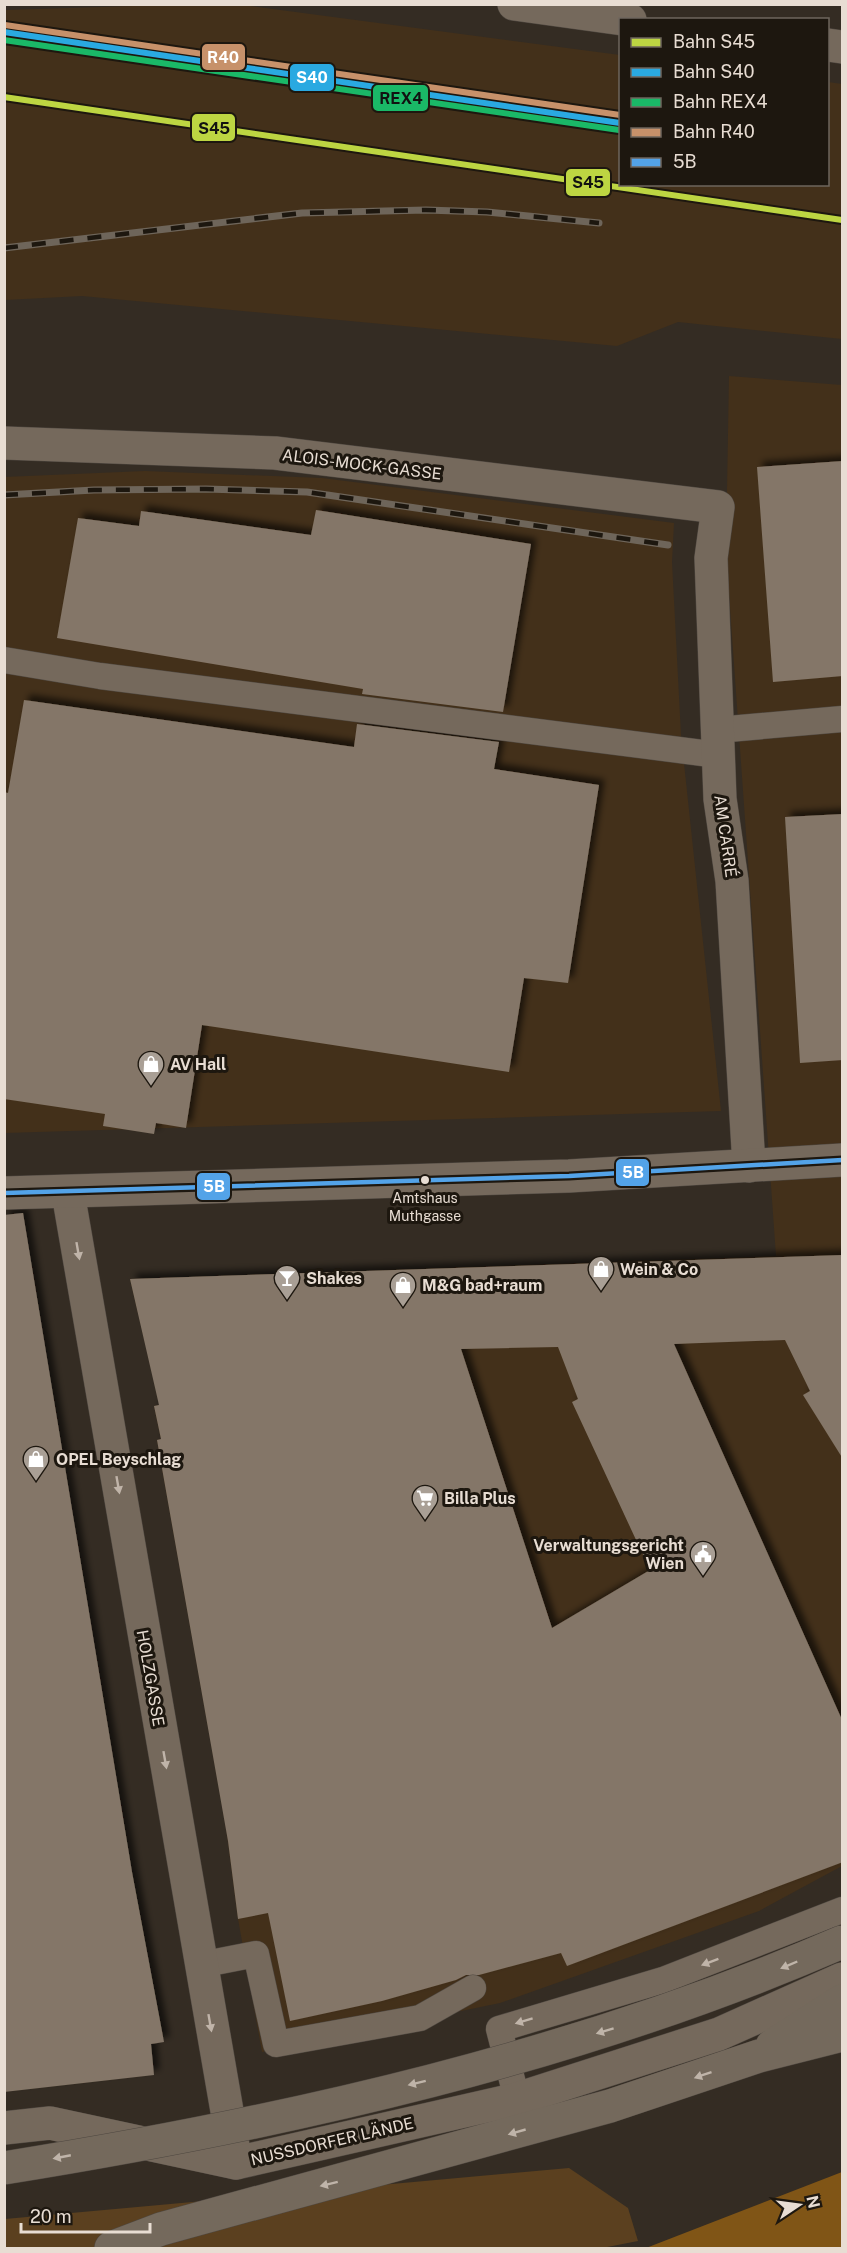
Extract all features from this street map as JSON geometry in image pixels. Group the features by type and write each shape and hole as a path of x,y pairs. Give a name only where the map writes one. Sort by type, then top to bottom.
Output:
{"highway":[{"path":"4,2168 302,2112 521,2057 668,2011 762,1977 843,1942"},
{"path":"759,2056 827,2009 843,2001"},
{"path":"111,2248 160,2229 366,2175 610,2106 759,2056 843,2035"}],"street":[{"path":"514,4 619,18"},
{"name":"ALOIS-MOCK-GASSE","path":"4,443 275,453 718,507"},
{"name":"AM CARRÉ","path":"718,507 711,558 720,799 732,881 748,1166"},
{"path":"4,1193 68,1193 547,1177 843,1160"},
{"name":"HOLZGASSE","path":"68,1193 236,2163"},
{"name":"NUSSDORFER LÄNDE","path":"4,2128 50,2123 236,2163 517,2099 719,2034 843,1979"}],"lane":[{"path":"4,660 111,678 718,742 843,719"},
{"path":"517,2099 499,2029 663,1980 843,1910"},
{"path":"200,1965 256,1954 276,2044 420,2018 473,1988"}],"shaded area":[{"path":"197,4 243,5 619,55 619,186 829,186 829,82 842,84 842,339 678,322 617,346 82,296 5,300 5,10"},
{"name":"Amtshaus Muthgasse","path":"729,376 842,385 842,1866 759,1911 500,2003 262,2052 238,1919 226,1827 157,1440 161,1439 154,1406 160,1405 130,1279 776,1256 726,551"},
{"path":"145,471 322,478 674,523 672,562 681,735 721,1111 5,1133 4,477"},
{"path":"569,2168 628,2208 638,2241 602,2248 5,2248 5,2219"},
{"path":"842,2172 842,2248 646,2248"}],"building":[{"path":"843,461 843,676 773,682 757,467"},
{"path":"316,510 531,544 503,712 362,694 363,689 57,638 78,518 139,526 141,511 311,535"},
{"path":"24,700 354,747 357,724 499,742 494,769 599,785 568,983 524,978 509,1072 202,1025 186,1128 156,1123 154,1134 103,1126 105,1114 4,1099 4,792 8,793"},
{"path":"843,814 843,1060 800,1063 785,817"},
{"path":"23,1213 132,1872 164,2042 151,2044 154,2075 4,2092 4,1215"},
{"name":"Amtshaus Muthgasse","path":"843,1255 843,1459 803,1395 810,1391 785,1340 674,1344 843,1722 843,1862 567,1966 561,1953 479,1975 466,1975 456,1980 382,2001 290,2021 268,1913 238,1919 228,1841 157,1440 161,1439 154,1406 159,1405 130,1279","holes":["558,1347 578,1399 572,1402 650,1570 552,1628 461,1349"]}],"railway":[{"path":"4,248 302,213 426,210 487,212 599,223"},
{"path":"4,495 94,490 206,489 307,492 668,545"}],"rail line":[{"name":"R40","path":"5,25 619,115"},
{"name":"S40","path":"4,32 619,123"},
{"name":"REX4","path":"4,40 619,130"},
{"name":"S45","path":"4,97 842,220"}],"transit line":[{"name":"5B","path":"4,1193 569,1176 842,1160"}],"place":[{"name":"AV Hall","path":"151,1087"},
{"name":"Amtshaus Muthgasse","path":"425,1180"},
{"name":"Wein & Co","path":"601,1292"},
{"name":"Shakes","path":"287,1301"},
{"name":"M&G bad+raum","path":"403,1308"},
{"name":"OPEL Beyschlag","path":"36,1482"},
{"name":"Billa Plus","path":"425,1521"},
{"name":"Verwaltungsgericht Wien","path":"703,1577"}]}
